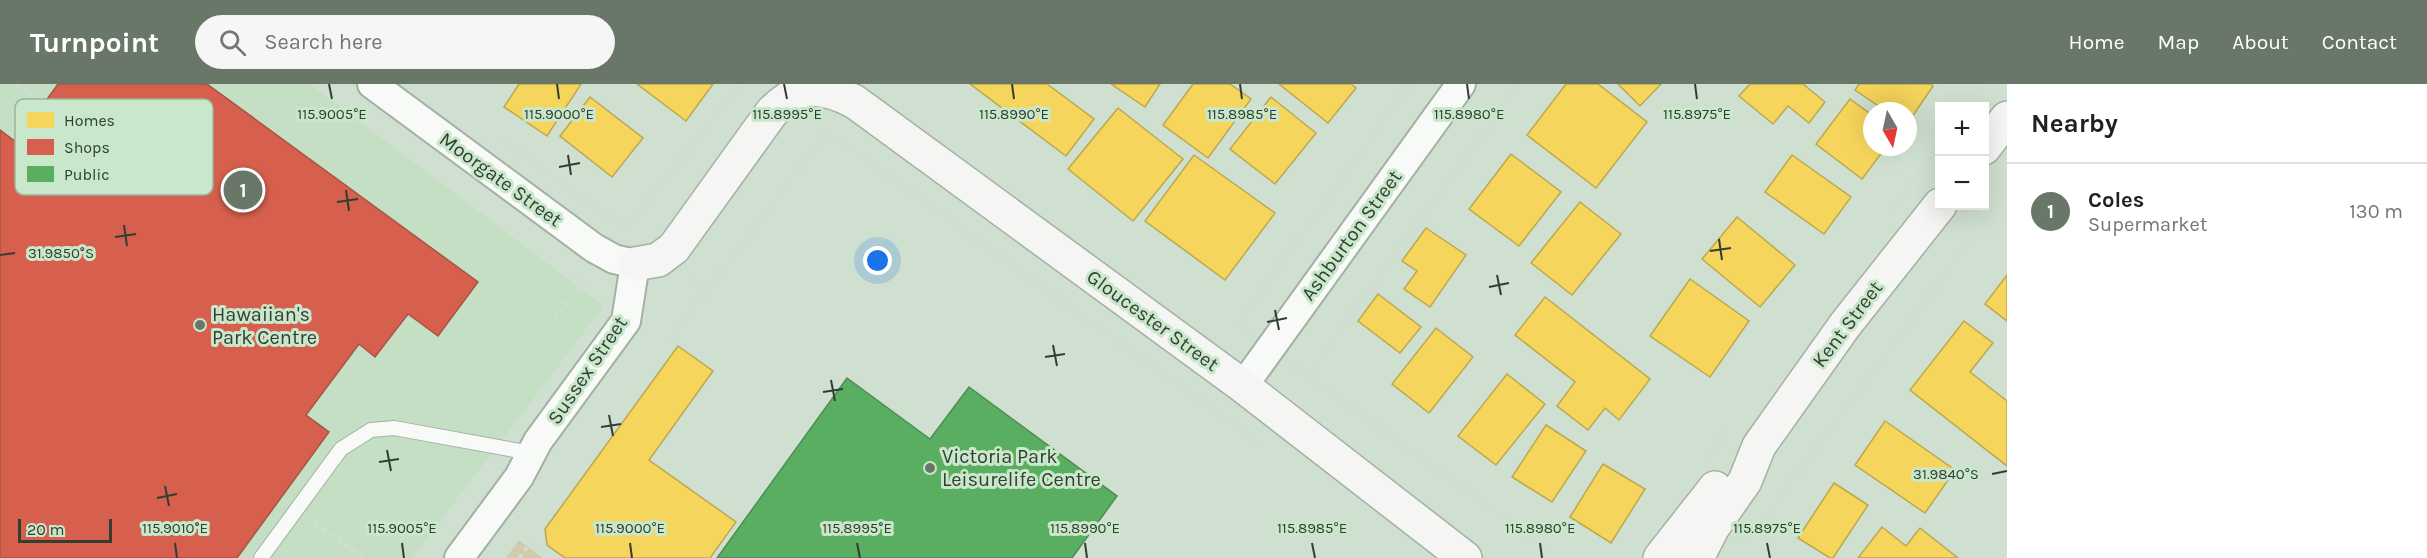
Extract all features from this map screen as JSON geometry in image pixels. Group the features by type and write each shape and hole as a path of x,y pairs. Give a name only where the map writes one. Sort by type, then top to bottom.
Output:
{"street":[{"name":"Moorgate Street","path":"372,84 634,258"},
{"name":"Ashburton Street","path":"1243,386 1461,84"},
{"path":"634,258 674,248 772,112 784,99 802,90 834,88"},
{"name":"Gloucester Street","path":"834,88 1243,386 1465,558"},
{"path":"1989,141 2007,118"},
{"name":"Kent Street","path":"1697,558 1713,527 1745,481 1759,446 1845,325 1937,210"},
{"name":"Sussex Street","path":"459,558 519,477 531,453 626,321 634,258"},
{"name":"Kent Street","path":"1660,558 1733,465 1759,446"}],"lane":[{"path":"261,558 341,449 372,430 394,428 531,453"}],"path":[{"path":"16,84 38,99"},
{"path":"626,230 741,84"},
{"path":"1519,84 1308,375 1558,558"},
{"path":"1971,102 1984,84"},
{"path":"784,99 826,132 1270,451"},
{"path":"494,132 626,230 634,258"},
{"path":"669,339 826,132"},
{"path":"1761,523 2007,191"},
{"path":"626,230 634,258"},
{"path":"634,258 707,290"},
{"path":"554,319 634,258"},
{"path":"290,519 319,525 364,558"},
{"path":"519,558 531,542 554,558"}],"shaded area":[{"name":"Hawaiian's Park Centre","path":"0,84 310,84 604,306 412,558 0,558"},
{"path":"519,540 543,558 506,558"}],"building: Homes":[{"path":"519,84 581,84 547,136 504,107"},
{"path":"637,84 713,84 686,121"},
{"path":"970,84 1047,84 1094,119 1066,156"},
{"path":"1111,84 1160,84 1145,107"},
{"path":"1193,84 1230,84 1251,99 1208,158 1163,125"},
{"path":"1279,84 1351,84 1356,88 1328,123"},
{"path":"1566,84 1598,84 1647,122 1596,188 1527,135"},
{"path":"1618,84 1661,84 1640,106"},
{"path":"1750,84 1803,84 1825,102 1809,123 1788,106 1773,124 1739,96"},
{"path":"1859,84 1931,84 1933,86 1917,110 1917,102 1873,102 1855,90"},
{"path":"590,97 643,138 612,177 560,136"},
{"path":"1271,97 1316,133 1275,184 1230,149"},
{"path":"1850,99 1863,108 1863,156 1879,156 1862,179 1816,144"},
{"path":"1118,108 1183,159 1133,221 1068,169"},
{"path":"1511,154 1561,192 1519,246 1469,209"},
{"path":"1194,155 1275,213 1225,280 1145,221"},
{"path":"1792,155 1851,197 1824,234 1765,192"},
{"path":"1580,202 1621,234 1572,295 1531,263"},
{"path":"1737,217 1795,265 1760,307 1702,259"},
{"path":"1426,228 1466,255 1430,307 1404,289 1417,271 1402,261"},
{"path":"2007,275 2007,321 1985,304"},
{"path":"1690,279 1749,321 1710,377 1650,336"},
{"path":"1378,294 1421,327 1400,353 1358,321"},
{"path":"1545,297 1650,379 1619,420 1605,408 1588,430 1557,406 1575,382 1515,335"},
{"path":"1964,321 1993,343 1970,372 2007,401 2007,466 1910,390"},
{"path":"1436,328 1473,357 1429,413 1392,384"},
{"path":"678,346 713,371 649,460 736,522 710,558 565,558 547,545 545,529"},
{"path":"1507,374 1545,404 1496,465 1458,436"},
{"path":"1885,421 1955,470 1925,513 1855,465"},
{"path":"1546,425 1586,451 1552,502 1512,477"},
{"path":"1603,464 1645,489 1611,543 1570,517"},
{"path":"1834,483 1868,505 1833,558 1830,558 1798,538"},
{"path":"1882,527 1906,546 1920,528 1958,558 1858,558"}],"building: Shops":[{"name":"Hawaiian's Park Centre","path":"58,84 207,84 478,282 438,336 408,314 375,357 359,344 306,415 329,432 237,558 0,558 0,130 15,141 15,195 213,195 213,99 47,99"}],"building: Public":[{"name":"Victoria Park Leisurelife Centre","path":"847,378 930,439 969,387 1117,496 1072,558 717,558"}],"place":[{"name":"Coles","path":"243,190"},
{"name":"Hawaiian's Park Centre","path":"200,325"},
{"name":"Victoria Park Leisurelife Centre","path":"930,468"}]}
